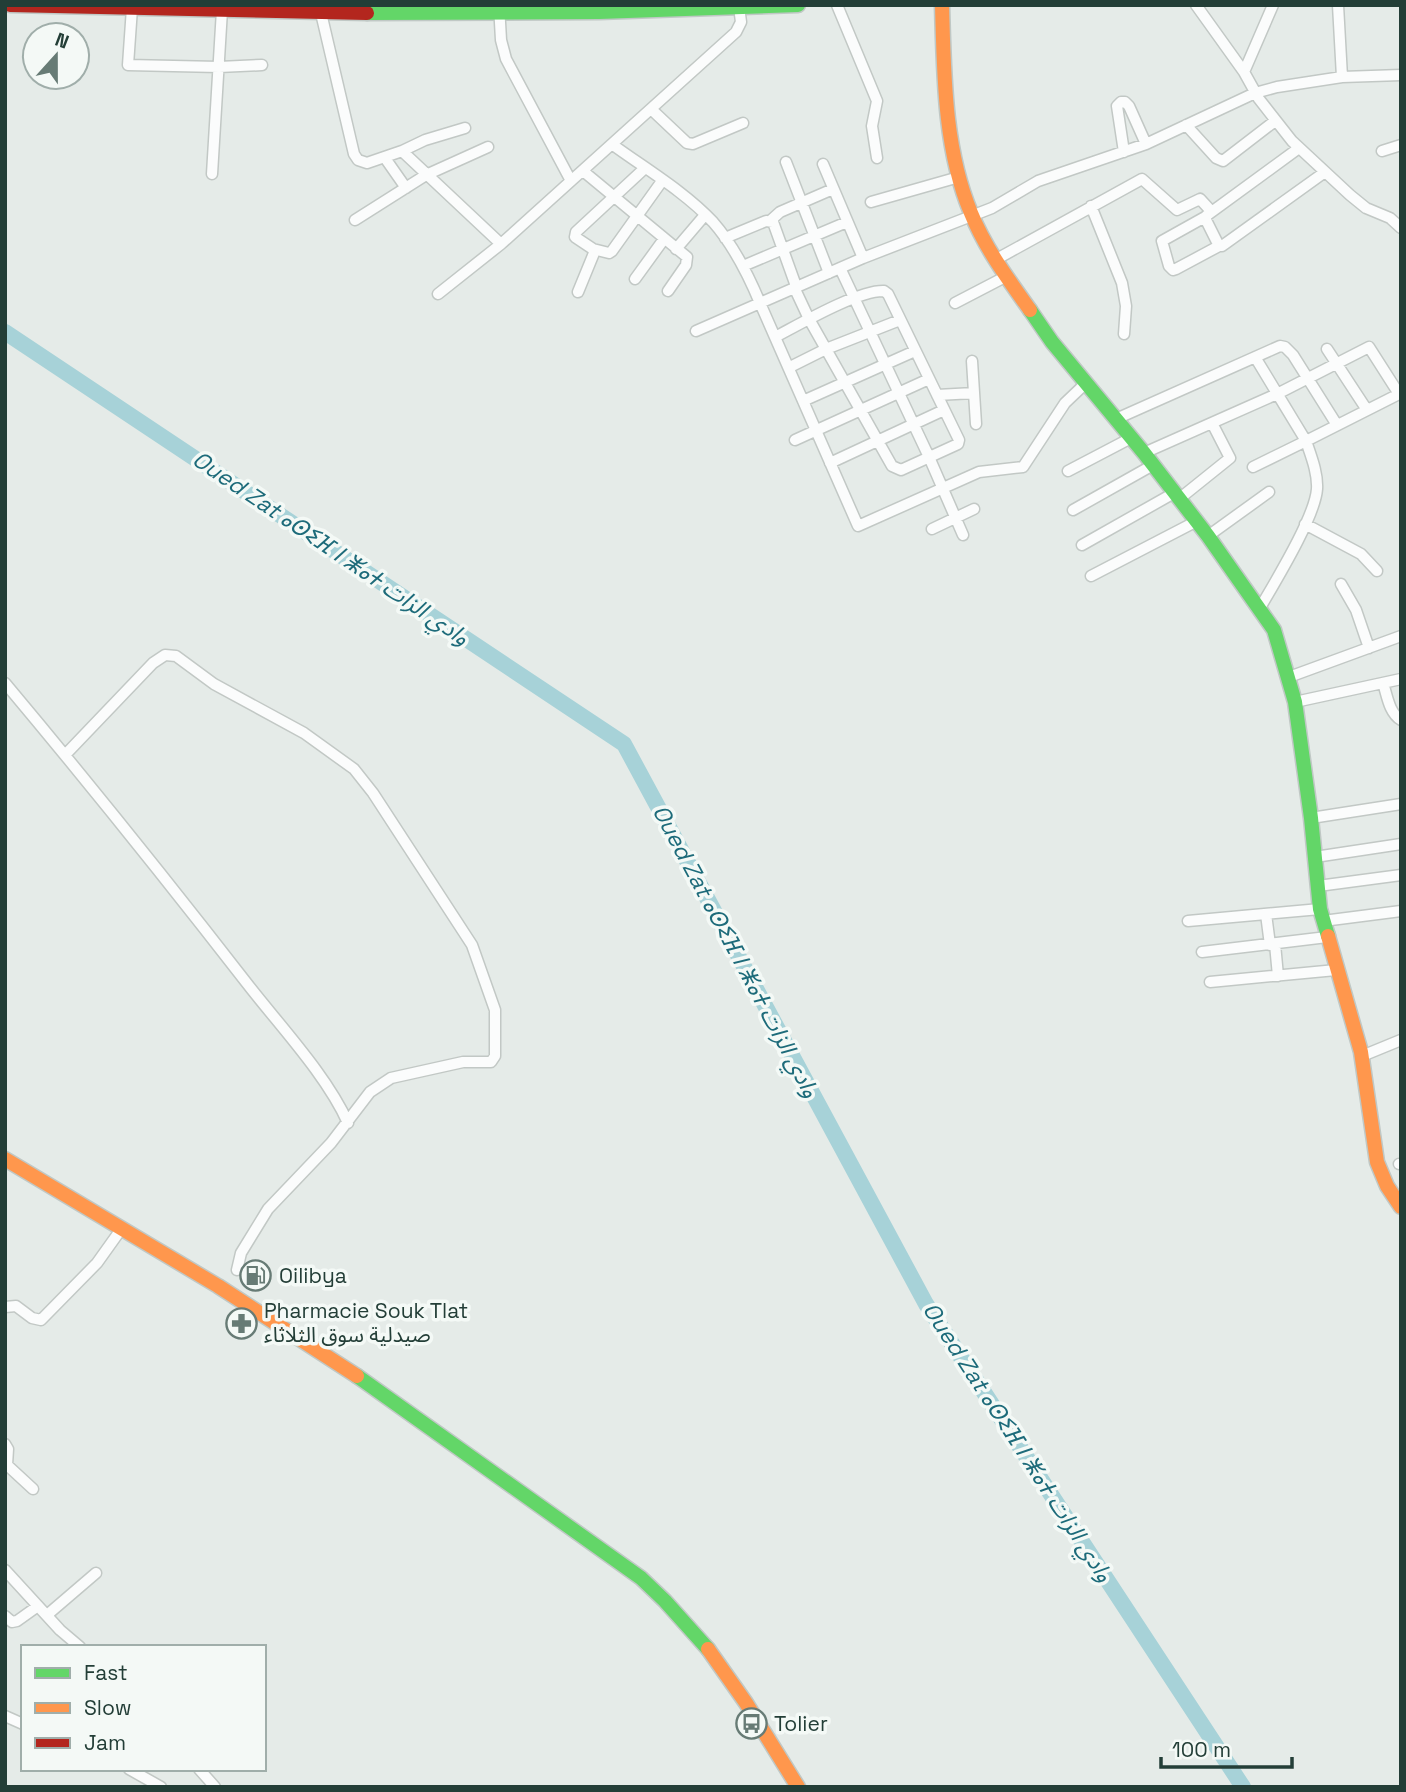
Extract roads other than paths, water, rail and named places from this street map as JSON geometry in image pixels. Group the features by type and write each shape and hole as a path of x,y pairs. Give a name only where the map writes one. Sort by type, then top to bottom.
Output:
{"street":[{"path":"10,5 276,9 321,13 798,5"},
{"path":"837,5 877,101 872,126 877,158"},
{"path":"942,5 944,75 960,177 971,214 995,260 1052,342 1144,453 1208,536 1274,630 1295,702 1322,915 1362,1056 1377,1162 1387,1186 1401,1207"},
{"path":"1196,5 1275,121 1299,148 1366,208 1390,218 1401,228"},
{"path":"1244,72 1273,5"},
{"path":"1339,5 1342,77"},
{"path":"438,294 501,244 736,32 741,22 739,7"},
{"path":"132,8 128,65 262,65"},
{"path":"499,9 506,59 571,181"},
{"path":"212,174 222,10"},
{"path":"321,13 354,153 362,162 385,158 425,140 465,128"},
{"path":"696,331 863,258 1013,197 1038,181 1146,144 1255,93 1342,77 1401,75"},
{"path":"1124,152 1117,106 1121,102 1129,106 1146,144"},
{"path":"651,109 687,143 693,144 743,123"},
{"path":"1186,125 1216,158 1223,161 1275,121"},
{"path":"613,145 705,215 725,238 743,266 790,367 858,526 979,472 1023,467 1065,402 1086,383"},
{"path":"1382,151 1401,145"},
{"path":"355,220 426,175 488,147"},
{"path":"1299,148 1208,214 1162,241 1168,266 1176,269 1222,246 1325,172"},
{"path":"402,151 501,244"},
{"path":"385,158 406,188"},
{"path":"786,162 829,273"},
{"path":"823,164 863,258"},
{"path":"645,168 576,232 575,237 578,240 593,249 609,253 612,251 662,181"},
{"path":"583,171 688,260 668,290"},
{"path":"871,202 960,177"},
{"path":"995,260 1142,179 1177,210 1200,199 1219,246"},
{"path":"725,238 770,221 780,212 833,189"},
{"path":"1091,206 1122,283 1126,306 1124,334"},
{"path":"676,249 705,215"},
{"path":"770,221 776,229 795,287 809,319 892,466 901,470 957,446 959,442 888,293 884,291 855,299 809,319 775,337"},
{"path":"743,266 847,222"},
{"path":"635,279 664,239"},
{"path":"578,292 594,253 593,249"},
{"path":"840,268 929,457 962,535"},
{"path":"955,303 1005,277"},
{"path":"790,367 826,349 900,320"},
{"path":"1116,419 1280,346 1293,355 1337,425"},
{"path":"1144,453 1277,394 1369,348 1400,393 1253,467"},
{"path":"1327,349 1367,410"},
{"path":"803,401 915,351"},
{"path":"1255,357 1306,441 1315,470 1317,489 1313,508 1260,608"},
{"path":"972,361 976,424"},
{"path":"796,440 929,379"},
{"path":"937,395 974,393"},
{"path":"830,463 944,410"},
{"path":"1082,545 1177,496 1228,462 1230,458 1212,423"},
{"path":"1068,471 1131,438"},
{"path":"1073,510 1153,465"},
{"path":"1208,536 1269,492"},
{"path":"932,529 974,509"},
{"path":"1091,576 1197,522"},
{"path":"1305,524 1360,554 1377,571"},
{"path":"1341,584 1356,610 1369,648"},
{"path":"1289,677 1401,636"},
{"path":"65,755 153,663 165,654 176,656 214,684 304,733 354,769 373,793 472,945 495,1010 495,1056 491,1062 463,1062 391,1077 370,1092 348,1123 268,1209 241,1253 237,1270"},
{"path":"1295,702 1401,679"},
{"path":"5,682 124,826 339,1101 348,1123"},
{"path":"1383,683 1392,711 1401,720"},
{"path":"1311,818 1401,804"},
{"path":"1315,856 1401,844"},
{"path":"1318,887 1401,875"},
{"path":"1188,921 1266,915 1401,911"},
{"path":"1266,915 1278,976"},
{"path":"1202,952 1327,937"},
{"path":"1210,982 1336,970"},
{"path":"1362,1056 1401,1040"},
{"path":"5,1159 122,1227 331,1358 641,1578 662,1595 708,1645 798,1787"},
{"path":"5,1307 16,1306 32,1318 41,1320 97,1263 122,1227"},
{"path":"5,1444 8,1449 7,1465 33,1489"},
{"path":"5,1570 78,1645"},
{"path":"47,1615 96,1573"},
{"path":"7,1620 17,1621 38,1606"},
{"path":"5,1716 21,1723"},
{"path":"132,1771 161,1787"},
{"path":"201,1771 215,1787"}],"waterway":[{"name":"Oued Zat ⴰⵙⵉⴼ ⵏ ⵥⴰⵜ وادي الزات","path":"5,332 624,744 926,1304 1243,1787"}],"place":[{"name":"Oilibya","path":"256,1276"},
{"name":"Pharmacie Souk Tlat صيدلية سوق الثلاثاء","path":"241,1323"},
{"name":"Tolier","path":"751,1724"}]}
